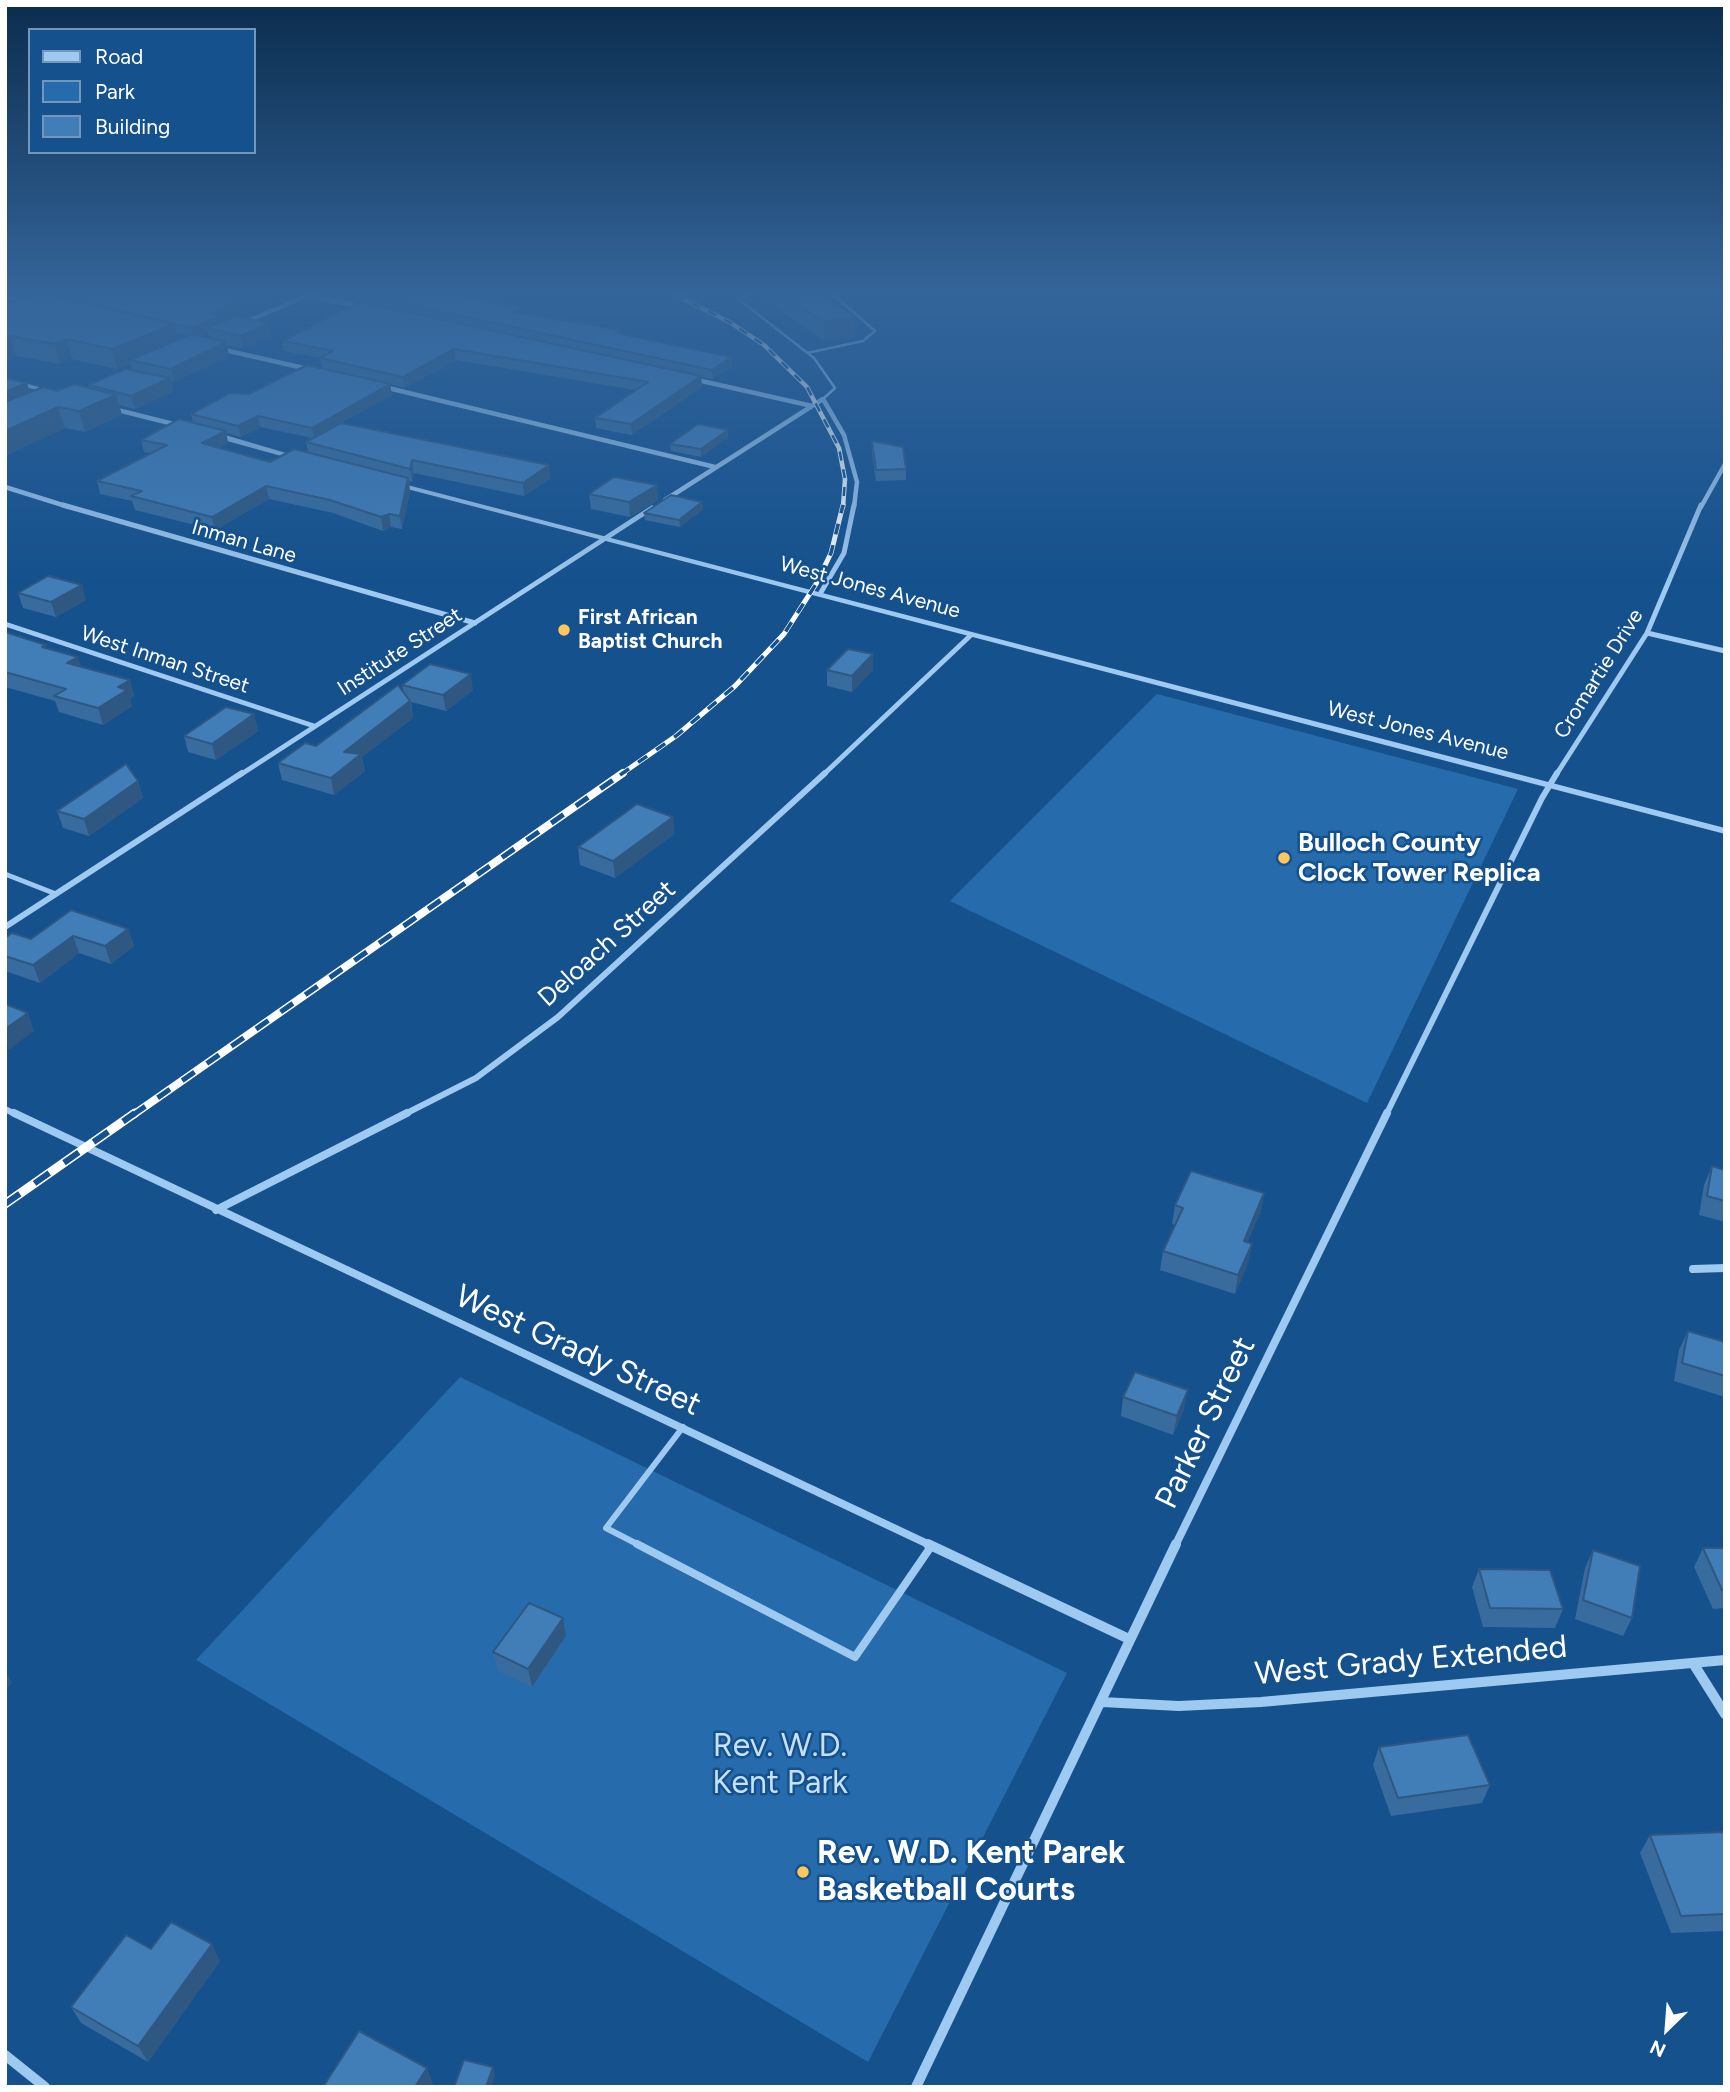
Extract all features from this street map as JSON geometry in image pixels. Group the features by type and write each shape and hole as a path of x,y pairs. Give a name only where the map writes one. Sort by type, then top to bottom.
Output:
{"street":[{"path":"54,393 67,396"},
{"path":"407,393 715,467"},
{"path":"757,393 812,405"},
{"name":"Institute Street","path":"5,927 823,399"},
{"path":"820,594 844,553 852,525 857,482 844,435 823,399"},
{"path":"94,403 188,428"},
{"path":"201,432 309,460"},
{"name":"Cromartie Drive","path":"1549,785 1647,633 1705,497 1725,464"},
{"name":"West Jones Avenue","path":"390,482 1725,831"},
{"name":"Inman Lane","path":"5,487 138,528 475,623"},
{"name":"West Inman Street","path":"5,624 314,726"},
{"path":"1647,633 1725,651"},
{"name":"Deloach Street","path":"216,1210 476,1078 558,1017 754,840 971,635"},
{"name":"Parker Street","path":"916,2087 1102,1702 1129,1639 1549,785"},
{"name":"West Grady Street","path":"5,1110 683,1427 930,1548 1129,1639"},
{"path":"1693,1269 1725,1268"},
{"name":"West Grady Extended","path":"1102,1702 1179,1706 1261,1702 1725,1660"},
{"path":"1693,1663 1725,1714"},
{"path":"5,2055 45,2087"}],"lane":[{"path":"823,399 830,393"},
{"path":"5,874 56,894"},
{"path":"683,1427 606,1528 855,1657 930,1548"}],"green space":[{"path":"1157,694 1518,789 1367,1103 950,901"},
{"name":"Rev. W.D. Kent Park","path":"460,1377 1067,1673 868,2062 196,1660"}],"building":[{"path":"29,393 107,393 116,395 79,411 58,407 5,431 5,402"},
{"path":"118,393 138,393 131,396"},
{"path":"230,393 375,393 312,428 258,416 238,426 191,414"},
{"path":"632,393 677,393 631,424 595,418"},
{"path":"179,419 226,431 202,443 270,462 294,449 408,478 400,516 389,514 381,517 330,500 266,486 212,517 131,496 142,491 97,481 167,445 141,440"},
{"path":"341,423 549,465 523,483 412,460 410,469 306,442"},
{"path":"698,424 728,430 701,449 670,444"},
{"path":"872,441 903,447 906,469 876,470"},
{"path":"614,477 657,485 629,502 589,494"},
{"path":"671,495 702,502 679,520 644,513"},
{"path":"48,576 82,585 51,602 18,593"},
{"path":"5,632 46,645 42,647 78,657 67,663 130,680 118,687 127,690 98,708 54,696 66,689 5,672"},
{"path":"848,649 873,654 852,676 827,670"},
{"path":"430,664 471,674 443,695 402,685"},
{"path":"398,685 410,701 344,752 361,754 331,778 278,763 305,743 316,746"},
{"path":"226,707 254,714 212,744 184,736"},
{"path":"126,764 138,781 84,819 57,811"},
{"path":"637,804 673,817 613,861 578,847"},
{"path":"71,910 128,929 105,946 73,936 33,965 5,956 5,938 12,933 31,939"},
{"path":"5,1004 28,1013 5,1029"},
{"path":"1712,1166 1725,1170 1725,1201 1707,1196"},
{"path":"1191,1171 1264,1193 1244,1241 1252,1244 1238,1275 1163,1251 1183,1208 1175,1205"},
{"path":"1688,1331 1725,1342 1725,1376 1682,1363"},
{"path":"1135,1372 1188,1390 1177,1416 1123,1397"},
{"path":"1703,1548 1725,1548 1725,1590 1722,1590"},
{"path":"1593,1550 1640,1566 1632,1618 1583,1600"},
{"path":"1479,1569 1550,1570 1563,1609 1490,1608"},
{"path":"529,1603 563,1618 528,1669 493,1652"},
{"path":"1468,1735 1490,1785 1398,1798 1379,1747"},
{"path":"1725,1832 1725,1914 1681,1916 1650,1835"},
{"path":"171,1922 212,1944 138,2046 71,2007 126,1935 151,1949"},
{"path":"359,2031 427,2068 415,2087 323,2087"},
{"path":"464,2060 493,2067 486,2087 454,2087"}],"railway":[{"path":"810,393 839,448 845,479 843,507"},
{"path":"620,775 676,736 735,686 784,634 816,584 831,553 843,505"},
{"path":"133,1115 623,773"},
{"path":"5,1204 135,1113"}],"place":[{"name":"First African Baptist Church","path":"564,630"},
{"name":"Bulloch County Clock Tower Replica","path":"1284,858"},
{"name":"Rev. W.D. Kent Parek Basketball Courts","path":"803,1872"}]}
